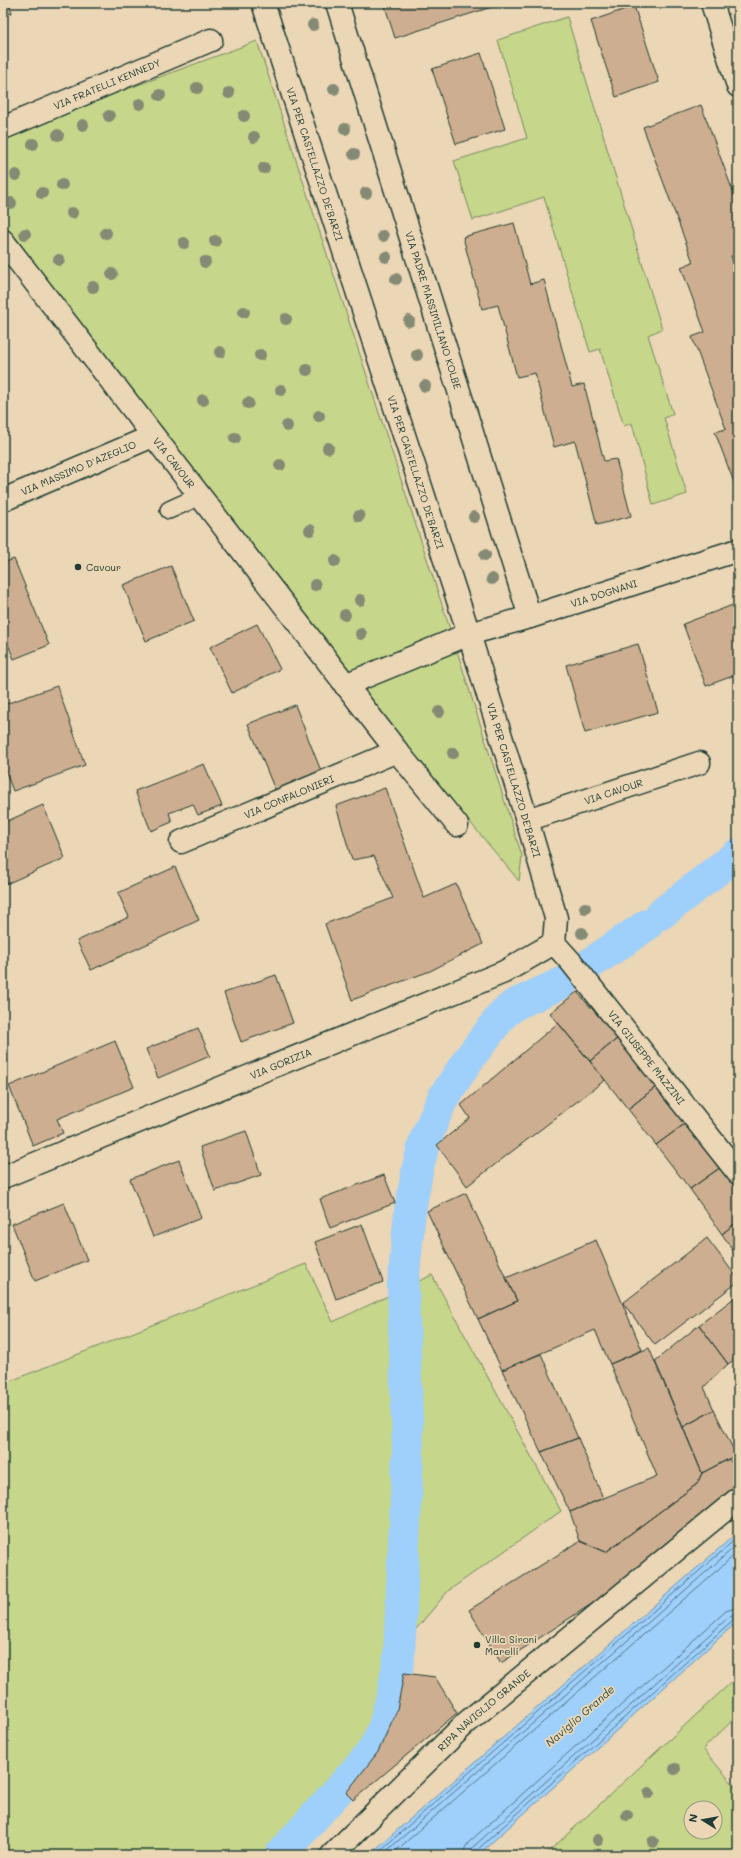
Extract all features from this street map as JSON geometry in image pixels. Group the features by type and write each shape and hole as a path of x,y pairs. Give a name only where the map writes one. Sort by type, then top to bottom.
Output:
{"street":[{"name":"VIA PER CASTELLAZZO DE'BARZI","path":"263,3 469,634 527,820 556,918 554,943"},
{"name":"VIA PADRE MASSIMILIANO KOLBE","path":"337,3 530,617"},
{"path":"712,3 738,86"},
{"name":"VIA FRATELLI KENNEDY","path":"3,128 211,40"},
{"name":"VIA CAVOUR","path":"3,241 345,685 457,825"},
{"name":"VIA MASSIMO D'AZEGLIO","path":"3,500 153,436"},
{"name":"VIA DOGNANI","path":"469,634 530,617 738,550"},
{"path":"345,685 469,634"},
{"name":"VIA CONFALONIERI","path":"182,842 397,751"},
{"name":"VIA CAVOUR","path":"527,820 699,763"},
{"name":"VIA GIUSEPPE MAZZINI","path":"554,943 572,963 738,1173"},
{"name":"VIA GORIZIA","path":"3,1177 497,975 554,943"},
{"name":"RIPA NAVIGLIO GRANDE","path":"332,1855 466,1723 738,1499"}],"lane":[{"path":"169,510 200,496"}],"green space":[{"path":"567,17 662,329 648,335 673,414 664,418 687,494 653,505 632,423 624,426 600,349 590,352 544,197 473,220 454,161 527,138 498,40"},
{"path":"257,41 450,629 347,673 3,228 3,135"},
{"path":"456,648 522,856 519,881 359,689"},
{"path":"306,1264 333,1322 432,1275 561,1511 448,1591 401,1647 363,1738 317,1825 283,1855 3,1855 3,1384"},
{"path":"738,1676 738,1715 703,1749 738,1790 738,1855 545,1855"}],"water":[{"name":"Naviglio Grande","path":"738,1532 738,1621 478,1855 369,1855"}],"building":[{"path":"3,3 9,3 12,13 3,15"},
{"path":"384,3 504,3 395,38"},
{"path":"634,6 659,82 616,97 591,21"},
{"path":"481,53 505,129 456,144 432,69"},
{"path":"701,105 738,205 738,254 731,256 738,275 738,312 733,314 738,328 738,493 715,432 726,429 692,337 705,332 681,267 693,262 643,127"},
{"path":"514,223 530,284 544,280 572,387 584,384 604,461 616,459 631,516 597,525 575,441 554,447 535,373 517,377 498,305 482,309 463,237"},
{"path":"14,559 49,645 14,659 3,632 3,563"},
{"path":"171,566 194,621 146,641 123,585"},
{"path":"738,603 738,674 706,686 683,624"},
{"path":"257,624 280,669 232,693 210,647"},
{"path":"638,644 658,712 585,733 566,665"},
{"path":"57,686 85,765 13,791 3,764 3,705"},
{"path":"295,705 321,771 275,790 248,724"},
{"path":"204,764 222,806 198,815 193,804 169,813 172,822 151,831 135,791"},
{"path":"385,788 424,898 456,884 483,944 430,971 352,1000 325,924 393,898 374,856 352,860 336,806"},
{"path":"43,805 65,858 6,884 3,876 3,823"},
{"path":"175,867 199,920 91,970 77,941 129,917 118,893"},
{"path":"276,975 293,1023 241,1042 224,993"},
{"path":"577,992 618,1038 590,1061 550,1013"},
{"path":"558,1023 605,1080 467,1186 437,1145 470,1118 461,1105"},
{"path":"198,1028 210,1056 158,1078 146,1049"},
{"path":"618,1038 657,1086 628,1109 590,1061"},
{"path":"115,1041 134,1087 57,1119 63,1133 33,1146 9,1086"},
{"path":"657,1086 686,1123 656,1145 628,1109"},
{"path":"686,1123 721,1167 690,1189 656,1145"},
{"path":"246,1131 261,1175 215,1191 200,1147"},
{"path":"179,1160 201,1218 153,1237 130,1179"},
{"path":"721,1167 738,1191 738,1221 722,1234 690,1189"},
{"path":"384,1175 395,1203 330,1228 320,1199"},
{"path":"466,1193 517,1301 478,1319 427,1211"},
{"path":"64,1203 87,1260 35,1281 12,1224"},
{"path":"738,1221 738,1258 722,1234"},
{"path":"362,1224 383,1282 336,1299 315,1242"},
{"path":"707,1238 738,1279 738,1282 655,1345 623,1303"},
{"path":"596,1240 642,1350 610,1364 595,1330 502,1370 478,1319 517,1301 506,1278"},
{"path":"738,1295 738,1357 728,1364 699,1325"},
{"path":"699,1325 728,1364 704,1387 714,1410 683,1427 655,1361"},
{"path":"649,1348 702,1473 697,1484 606,1552 580,1541 570,1512 657,1476 610,1364"},
{"path":"541,1354 578,1438 541,1452 502,1370"},
{"path":"714,1410 736,1455 702,1473 683,1427"},
{"path":"578,1438 603,1498 570,1512 541,1452"},
{"path":"729,1459 738,1472 738,1488 596,1601 501,1663 469,1610 580,1541 606,1552 697,1484 702,1473"},
{"path":"404,1673 435,1677 457,1713 353,1800 346,1793 378,1752 397,1710"}],"waterway":[{"path":"661,914 738,854"},
{"path":"587,966 647,925"},
{"path":"280,1855 370,1755 384,1727 394,1688 399,1657 408,1453 403,1285 410,1211 418,1167 425,1140 442,1100 468,1060 503,1014 514,1005 562,983"}],"place":[{"name":"Cavour","path":"78,567"},
{"name":"Villa Sironi Marelli","path":"477,1645"}]}
